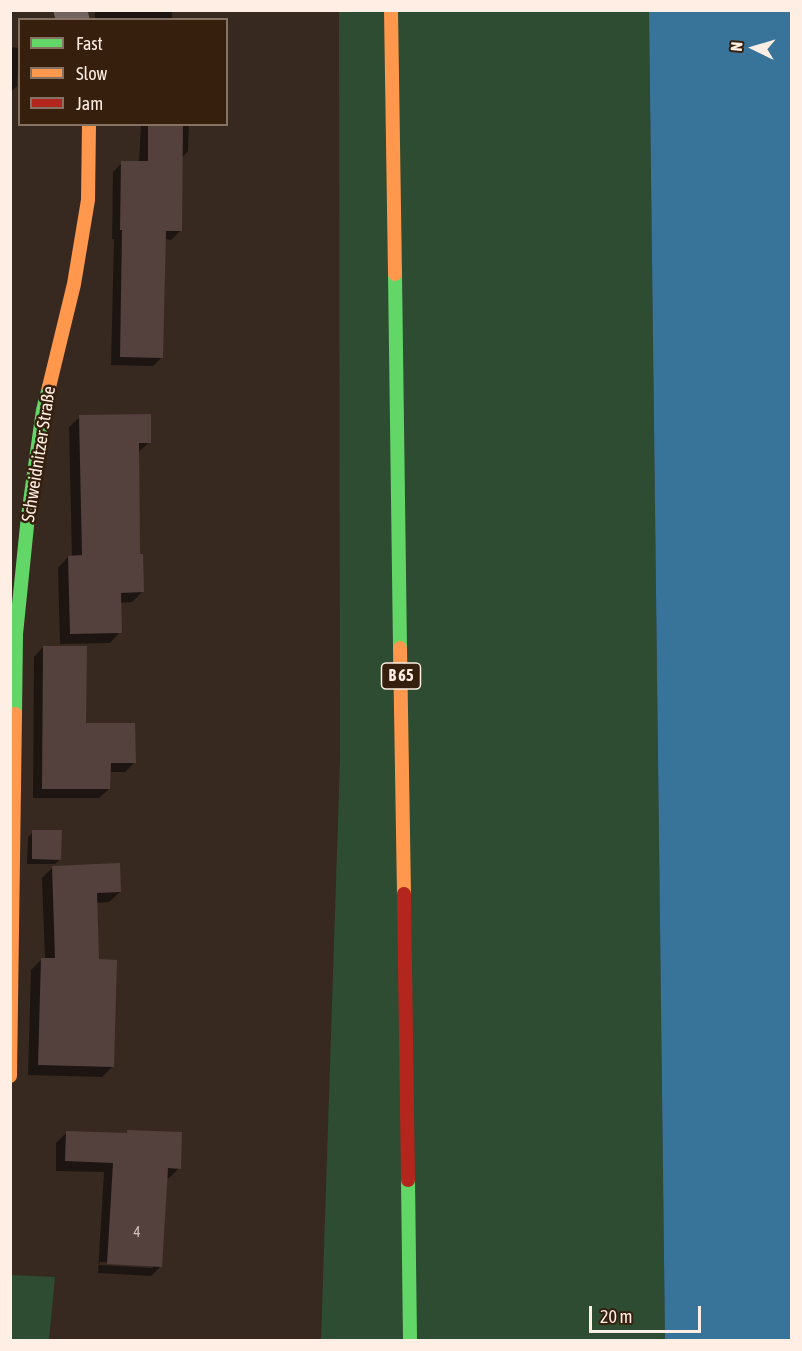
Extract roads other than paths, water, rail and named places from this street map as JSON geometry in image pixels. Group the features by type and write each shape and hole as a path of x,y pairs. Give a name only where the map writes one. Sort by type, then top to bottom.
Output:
{"main road":[{"name":"B 65","path":"391,10 410,1341"},
{"name":"Schweidnitzer Straße","path":"10,1076 16,634 28,516 43,410 74,284 88,200 89,126"}],"water":[{"path":"649,11 791,11 791,1340 665,1340"}]}
